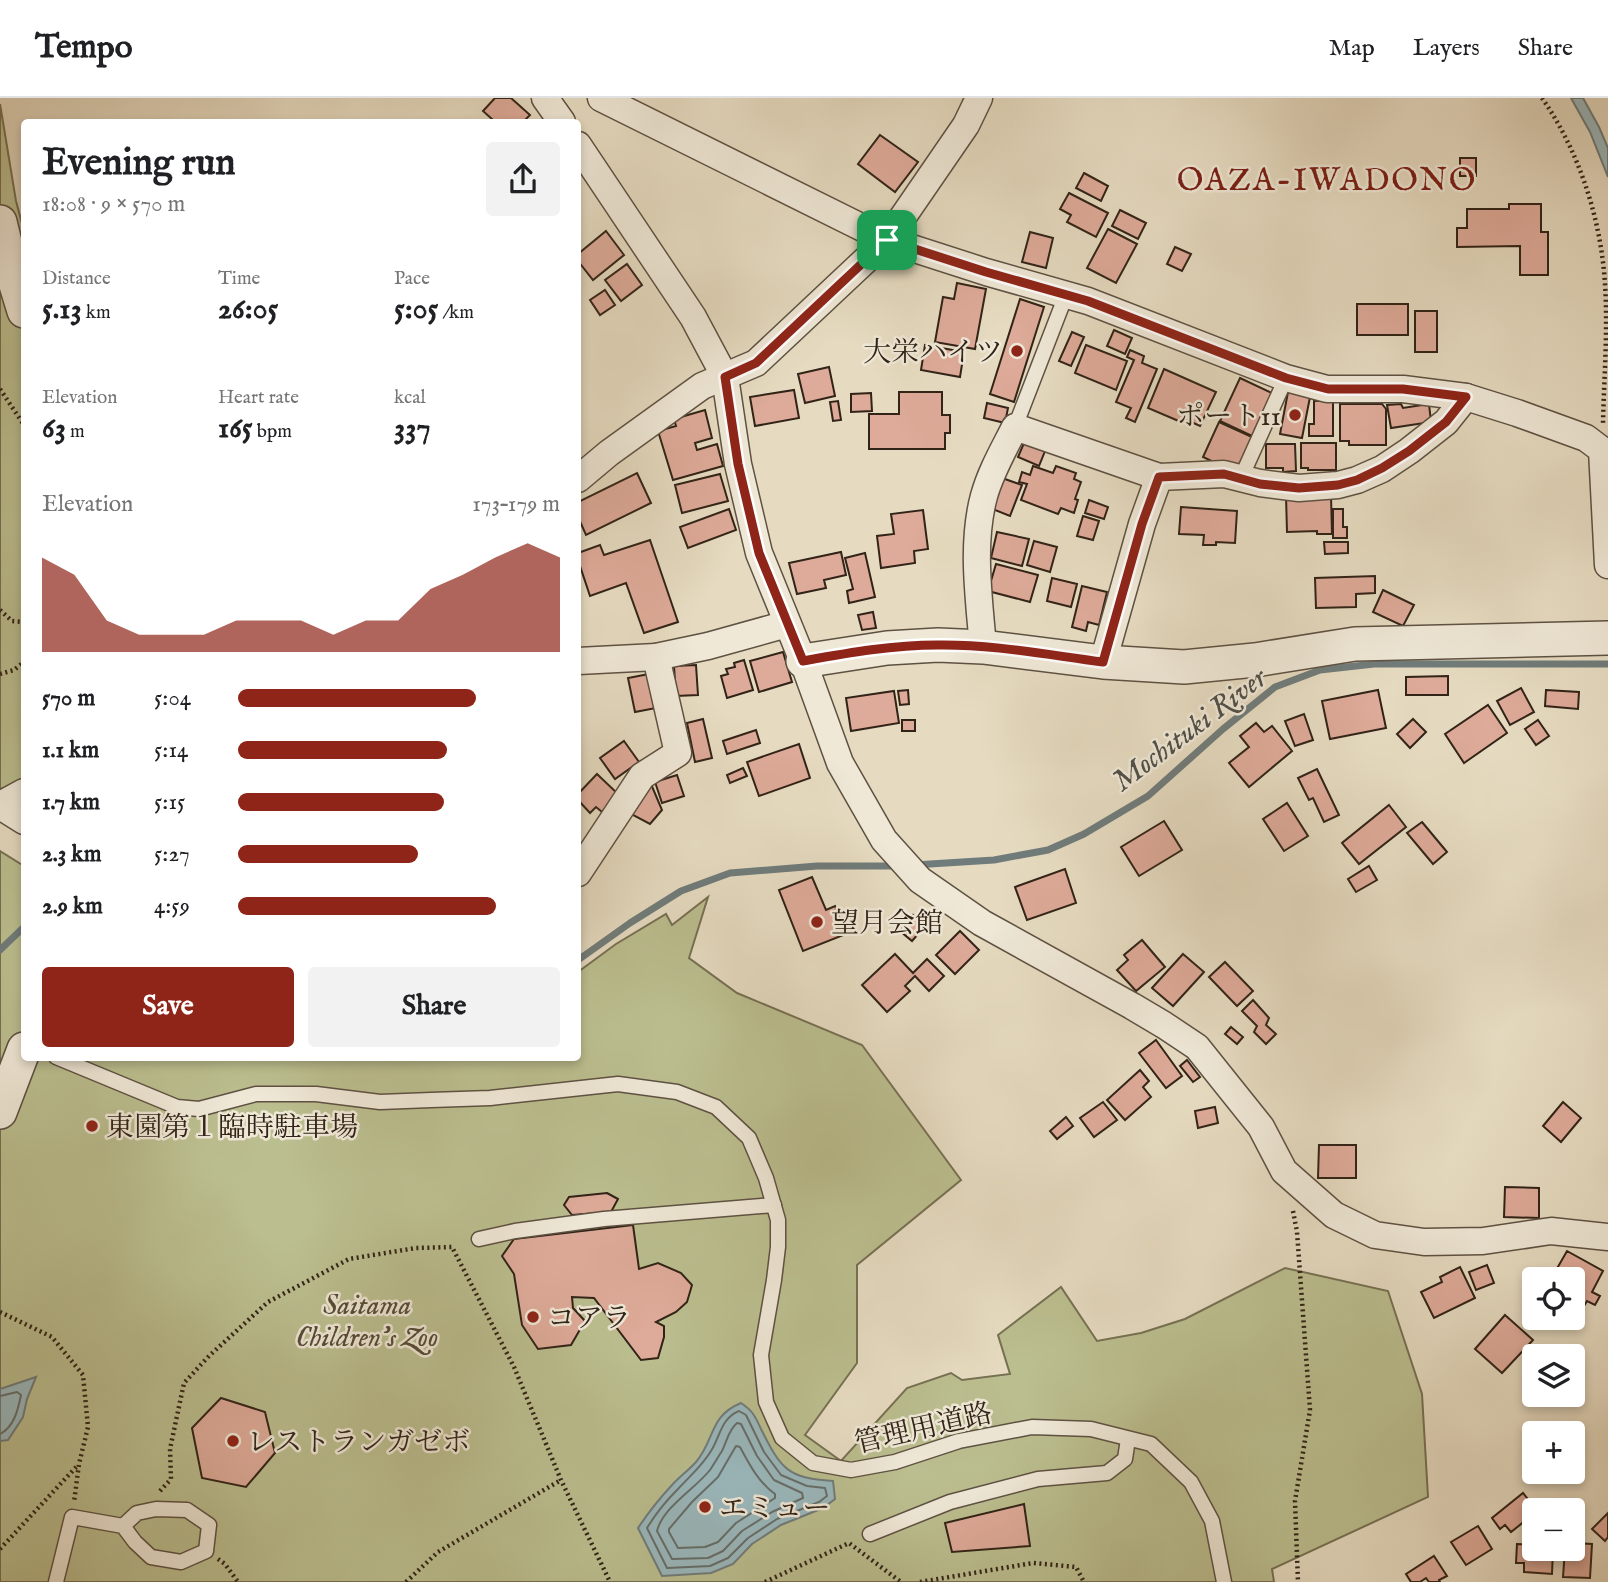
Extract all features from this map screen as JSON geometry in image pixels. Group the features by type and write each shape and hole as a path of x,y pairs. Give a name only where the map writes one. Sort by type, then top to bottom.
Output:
{"street":[{"path":"545,98 560,119"},
{"path":"601,98 887,240 1088,301 1286,378 1328,389 1403,389 1466,397 1586,438 1602,450 1608,565"},
{"path":"581,476 702,386 756,363 887,240 966,125 979,98"},
{"path":"581,155 694,317 725,377 738,464 759,553 841,763 884,840 920,880 982,923 1143,1012 1197,1047 1261,1127 1284,1171 1334,1215 1375,1235 1424,1242 1483,1241 1551,1231 1608,1237"},
{"path":"0,222 21,301"},
{"path":"982,647 978,530 993,469 1016,427 1159,477 1224,474 1260,484 1299,488 1338,485 1357,480 1382,468 1446,422 1466,397"},
{"path":"1103,662 1142,524 1159,477"},
{"path":"581,661 656,657 787,624"},
{"path":"803,661 887,648 938,645 982,647 1103,662 1184,667 1255,660 1354,645 1608,638"},
{"path":"581,868 642,776 678,753 656,657"},
{"path":"21,794 0,806 21,819"},
{"path":"1,1107 21,1057"}],"lane":[{"path":"1016,427 1066,295"},
{"path":"1241,478 1286,378"},
{"name":"管理用道路","path":"66,1061 177,1107 199,1109 256,1094 316,1094 380,1102 490,1098 618,1084 677,1092 716,1107 749,1138 766,1178 778,1220 774,1280 761,1355 766,1402 782,1438 813,1463 851,1470 895,1462 959,1441 1032,1427 1091,1429 1151,1444 1191,1482 1212,1521 1224,1582"},
{"path":"479,1239 515,1231 604,1219 774,1205"},
{"path":"870,1534 962,1498 1038,1479 1107,1473 1125,1459 1128,1438"},
{"path":"57,1582 72,1517 123,1526 151,1557 181,1562 206,1551 209,1525 187,1510 156,1509 137,1513 123,1526"}],"path":[{"path":"1542,98 1564,134 1577,163 1597,233 1605,284 1603,424"},
{"path":"0,389 21,420"},
{"path":"0,610 12,621 21,622"},
{"path":"0,674 14,670 21,664"},
{"path":"1284,1171 1297,1232 1310,1410 1295,1501 1298,1582"},
{"path":"137,1513 171,1479 170,1449 184,1383 268,1302 349,1259 416,1248 452,1247 514,1367 561,1480 610,1582"},
{"path":"0,1312 52,1337 83,1375 88,1427 79,1464 72,1517"},
{"path":"0,1549 79,1464"},
{"path":"405,1582 438,1552 561,1480"},
{"path":"765,1582 849,1543 901,1582"},
{"path":"206,1551 225,1564 238,1582"},
{"path":"920,1582 1034,1563 1076,1567 1084,1582"}],"green space":[{"path":"0,104 21,220 21,784 0,789"},
{"name":"Saitama Children's Zoo","path":"0,851 21,864 21,1061 581,1061 581,970 616,944 666,914 672,925 708,897 689,958 737,993 862,1045 961,1180 857,1265 857,1363 805,1435 841,1461 907,1388 951,1373 962,1380 1010,1374 998,1335 1061,1287 1097,1341 1141,1333 1185,1319 1285,1268 1388,1291 1422,1394 1428,1497 1272,1569 1274,1582 0,1582"}],"water":[{"path":"1571,98 1583,98 1599,127 1608,148 1608,177 1590,132"},
{"path":"36,1377 23,1417 8,1440 0,1441 0,1389"},
{"path":"741,1403 753,1414 780,1462 795,1474 833,1481 835,1499 823,1508 781,1525 752,1544 733,1564 711,1573 662,1576 638,1528 667,1490 696,1462 723,1415"}],"building":[{"path":"495,98 511,98 530,115 526,119 492,119 483,111"},
{"path":"880,135 918,162 895,192 858,164"},
{"path":"1460,158 1476,158 1476,176 1460,176"},
{"path":"1084,173 1108,186 1101,201 1076,188"},
{"path":"1069,193 1108,213 1096,237 1067,222 1071,215 1060,209"},
{"path":"1509,204 1541,204 1541,232 1548,232 1548,275 1520,275 1520,246 1457,247 1457,228 1467,228 1467,209 1509,209"},
{"path":"1120,210 1146,223 1138,239 1112,226"},
{"path":"1108,229 1137,244 1116,283 1087,268"},
{"path":"606,231 624,255 593,280 581,265 581,252"},
{"path":"1030,232 1053,238 1046,268 1022,262"},
{"path":"1175,247 1191,254 1182,271 1167,264"},
{"path":"627,264 642,285 621,301 605,280"},
{"path":"957,283 986,289 975,349 935,342 943,297 954,299"},
{"path":"605,290 615,305 600,315 590,300"},
{"name":"大栄ハイツ","path":"1020,299 1044,307 1014,402 990,394"},
{"path":"1357,304 1408,304 1408,335 1357,335"},
{"path":"1415,311 1437,311 1437,352 1415,352"},
{"path":"1114,330 1132,338 1125,354 1107,346"},
{"path":"1072,332 1084,337 1071,366 1059,361"},
{"path":"925,345 964,352 960,377 921,370"},
{"path":"1086,345 1127,361 1116,390 1075,373"},
{"path":"1130,350 1144,356 1142,363 1157,369 1135,422 1126,418 1131,408 1116,402 1134,360 1127,357"},
{"path":"829,367 835,396 805,403 798,374"},
{"path":"1164,369 1216,392 1200,426 1182,418 1181,422 1148,408"},
{"path":"1240,378 1272,393 1252,436 1220,421"},
{"path":"794,390 799,418 755,426 750,397"},
{"path":"899,392 942,392 942,415 950,415 950,433 945,433 945,449 869,449 869,414 899,414"},
{"name":"ポート11","path":"1288,392 1310,397 1302,438 1280,434"},
{"path":"871,393 872,411 851,412 851,394"},
{"path":"1333,400 1333,436 1309,436 1309,424 1314,424 1314,401"},
{"path":"838,401 841,420 833,421 830,402"},
{"path":"987,403 1008,408 1005,423 984,418"},
{"path":"1340,404 1382,404 1386,409 1386,445 1349,445 1349,441 1340,441"},
{"path":"1401,404 1403,408 1429,404 1431,422 1391,428 1387,405"},
{"path":"705,410 712,438 695,443 697,450 717,444 723,466 673,480 658,431 676,426 674,419"},
{"path":"1219,422 1252,437 1238,468 1222,466 1203,457"},
{"path":"1024,443 1045,451 1039,466 1018,457"},
{"path":"1301,443 1336,443 1336,470 1301,468"},
{"path":"1266,444 1295,444 1296,471 1283,472 1283,468 1266,468"},
{"path":"1033,466 1053,473 1056,466 1076,473 1074,479 1081,482 1075,499 1078,500 1074,513 1061,508 1058,514 1021,500 1027,484 1019,482 1022,472 1030,475"},
{"path":"637,473 651,503 586,535 581,524 581,501"},
{"path":"720,474 728,501 682,513 675,485"},
{"path":"1002,478 1022,485 1010,516 990,508"},
{"path":"1331,495 1332,534 1317,534 1317,531 1287,532 1286,496"},
{"path":"1089,500 1108,507 1104,519 1085,513"},
{"path":"1181,507 1237,511 1235,543 1216,542 1216,545 1203,545 1204,535 1179,534"},
{"path":"729,509 736,530 688,548 680,527"},
{"path":"1333,509 1343,509 1343,527 1347,527 1347,538 1333,538"},
{"path":"923,510 928,549 914,551 915,563 881,568 877,536 894,534 891,514"},
{"path":"1083,516 1099,521 1093,540 1077,536"},
{"path":"997,532 1029,539 1022,566 991,558"},
{"path":"650,540 678,622 644,633 626,583 590,596 581,569 581,552 600,545 604,555"},
{"path":"1034,541 1057,547 1050,572 1027,565"},
{"path":"1324,542 1348,542 1348,553 1325,554"},
{"path":"841,552 846,575 824,580 826,588 797,594 789,563"},
{"path":"865,553 875,597 849,603 847,591 853,589 845,558"},
{"path":"996,564 1038,575 1030,602 988,591"},
{"path":"1375,576 1375,593 1356,594 1356,607 1316,608 1315,578"},
{"path":"1052,578 1077,584 1071,607 1047,601"},
{"path":"1082,586 1107,592 1099,625 1088,622 1086,631 1072,627"},
{"path":"1383,590 1414,605 1403,626 1373,612"},
{"path":"873,612 876,628 862,630 858,615"},
{"path":"783,652 792,682 759,692 750,661"},
{"path":"744,660 753,690 727,698 721,676 728,674 726,669 735,667 734,663"},
{"path":"696,665 698,695 676,696 674,666"},
{"path":"649,674 656,708 635,712 628,678"},
{"path":"1448,676 1448,695 1406,695 1406,677"},
{"path":"1521,688 1534,712 1510,725 1497,701"},
{"path":"908,690 909,704 900,705 898,691"},
{"path":"1378,690 1386,728 1330,739 1322,701"},
{"path":"1546,690 1579,692 1578,709 1545,706"},
{"path":"894,691 899,723 851,731 846,698"},
{"path":"1488,705 1507,733 1464,763 1445,734"},
{"path":"1304,714 1313,740 1295,746 1285,721"},
{"path":"703,719 712,758 695,762 687,723"},
{"path":"1413,719 1426,732 1410,748 1397,734"},
{"path":"902,720 915,720 915,731 902,731"},
{"path":"1538,720 1549,736 1536,745 1525,729"},
{"path":"1256,723 1264,732 1272,726 1292,751 1249,787 1229,763 1249,747 1240,736"},
{"path":"756,730 760,743 727,754 723,741"},
{"path":"624,741 639,762 615,779 600,758"},
{"path":"799,744 810,778 759,796 747,762"},
{"path":"743,768 747,776 730,783 727,775"},
{"path":"1317,769 1339,815 1324,822 1313,798 1309,800 1298,778"},
{"path":"597,774 619,795 602,812 596,807 590,813 581,803 581,791"},
{"path":"677,775 684,796 662,803 655,782"},
{"path":"651,784 662,810 650,824 631,814"},
{"path":"1287,803 1308,836 1284,851 1263,819"},
{"path":"1389,805 1406,827 1359,864 1342,843"},
{"path":"1164,821 1182,850 1139,876 1121,847"},
{"path":"1422,822 1447,852 1433,864 1407,833"},
{"path":"1369,866 1377,880 1356,892 1348,879"},
{"path":"1065,869 1076,903 1027,920 1015,887"},
{"name":"望月会館","path":"812,877 826,910 835,906 846,934 803,951 779,890"},
{"path":"913,915 925,926 912,941 900,931"},
{"path":"960,931 979,950 955,974 936,955"},
{"path":"1142,940 1165,967 1136,991 1117,970 1128,960 1124,955"},
{"path":"895,954 913,973 927,959 944,976 929,991 915,976 905,986 910,991 887,1012 862,985"},
{"path":"1183,954 1204,972 1173,1006 1152,988"},
{"path":"1225,962 1253,991 1237,1006 1209,977"},
{"path":"1253,1000 1269,1018 1266,1025 1276,1034 1266,1044 1254,1032 1257,1026 1242,1011"},
{"path":"1231,1027 1243,1037 1237,1044 1225,1034"},
{"path":"1156,1040 1182,1076 1166,1088 1139,1053"},
{"path":"1187,1060 1200,1077 1193,1082 1180,1066"},
{"path":"1140,1070 1149,1081 1143,1087 1151,1097 1125,1120 1107,1100"},
{"path":"1103,1102 1117,1120 1094,1137 1080,1118"},
{"path":"1563,1102 1581,1118 1561,1142 1543,1126"},
{"path":"1215,1107 1218,1123 1198,1128 1195,1111"},
{"path":"1066,1117 1073,1126 1057,1139 1050,1131"},
{"path":"1319,1145 1356,1145 1356,1178 1318,1178"},
{"path":"1505,1187 1539,1188 1539,1218 1504,1217"},
{"path":"607,1193 618,1199 611,1212 572,1215 564,1205 569,1197"},
{"path":"633,1225 639,1269 658,1263 681,1273 692,1285 687,1302 676,1312 656,1322 664,1326 658,1358 641,1360 594,1298 572,1297 573,1308 585,1321 571,1345 538,1349 522,1325 514,1274 502,1256 514,1239"},
{"path":"1567,1251 1603,1271 1592,1292 1600,1296 1595,1305 1587,1301 1585,1304 1585,1267 1558,1267"},
{"path":"1487,1265 1494,1283 1476,1290 1469,1272"},
{"path":"1460,1267 1475,1298 1434,1318 1421,1292 1442,1282 1440,1277"},
{"path":"1505,1315 1533,1340 1529,1344 1522,1344 1522,1352 1502,1373 1475,1349"},
{"name":"レストランガゼボ","path":"221,1398 265,1412 275,1453 246,1487 202,1478 192,1428"},
{"path":"1523,1493 1527,1498 1522,1498 1522,1523 1511,1532 1505,1525 1500,1529 1492,1518"},
{"path":"1024,1504 1030,1546 952,1552 945,1523"},
{"path":"1608,1513 1608,1537 1605,1541 1592,1529"},
{"path":"1478,1526 1492,1549 1466,1565 1451,1542"},
{"path":"1517,1544 1522,1544 1522,1561 1553,1561 1552,1574 1524,1572 1524,1563 1516,1563"},
{"path":"1585,1544 1592,1544 1590,1578 1563,1577 1564,1561 1585,1561"},
{"path":"1434,1556 1447,1576 1439,1580 1440,1582 1429,1582 1426,1578 1420,1582 1411,1582 1406,1574"}],"waterway":[{"name":"Mochituki River","path":"914,865 994,860 1048,850 1084,834 1148,796 1275,687 1320,670 1374,664 1608,664"},
{"name":"Mochituki River","path":"581,958 681,891 730,873 817,866 899,866"},
{"name":"Mochituki River","path":"0,950 21,930"}],"place":[{"name":"大栄ハイツ","path":"1017,351"},
{"name":"ポート11","path":"1295,415"},
{"name":"望月会館","path":"817,922"},
{"name":"東園第１臨時駐車場","path":"92,1126"},
{"name":"コアラ","path":"533,1317"},
{"name":"レストランガゼボ","path":"233,1441"},
{"name":"エミュー","path":"705,1507"}],"district":[{"name":"OAZA-IWADONO","path":"1327,179"}],"route":[{"path":"887,240 1088,301 1286,378 1328,389 1403,389 1466,397 1446,422 1409,451 1357,480 1338,485 1280,487 1224,474 1159,477 1142,524 1103,662 982,647 938,645 887,648 803,661 759,553 738,464 725,377 756,363 887,240"}]}
